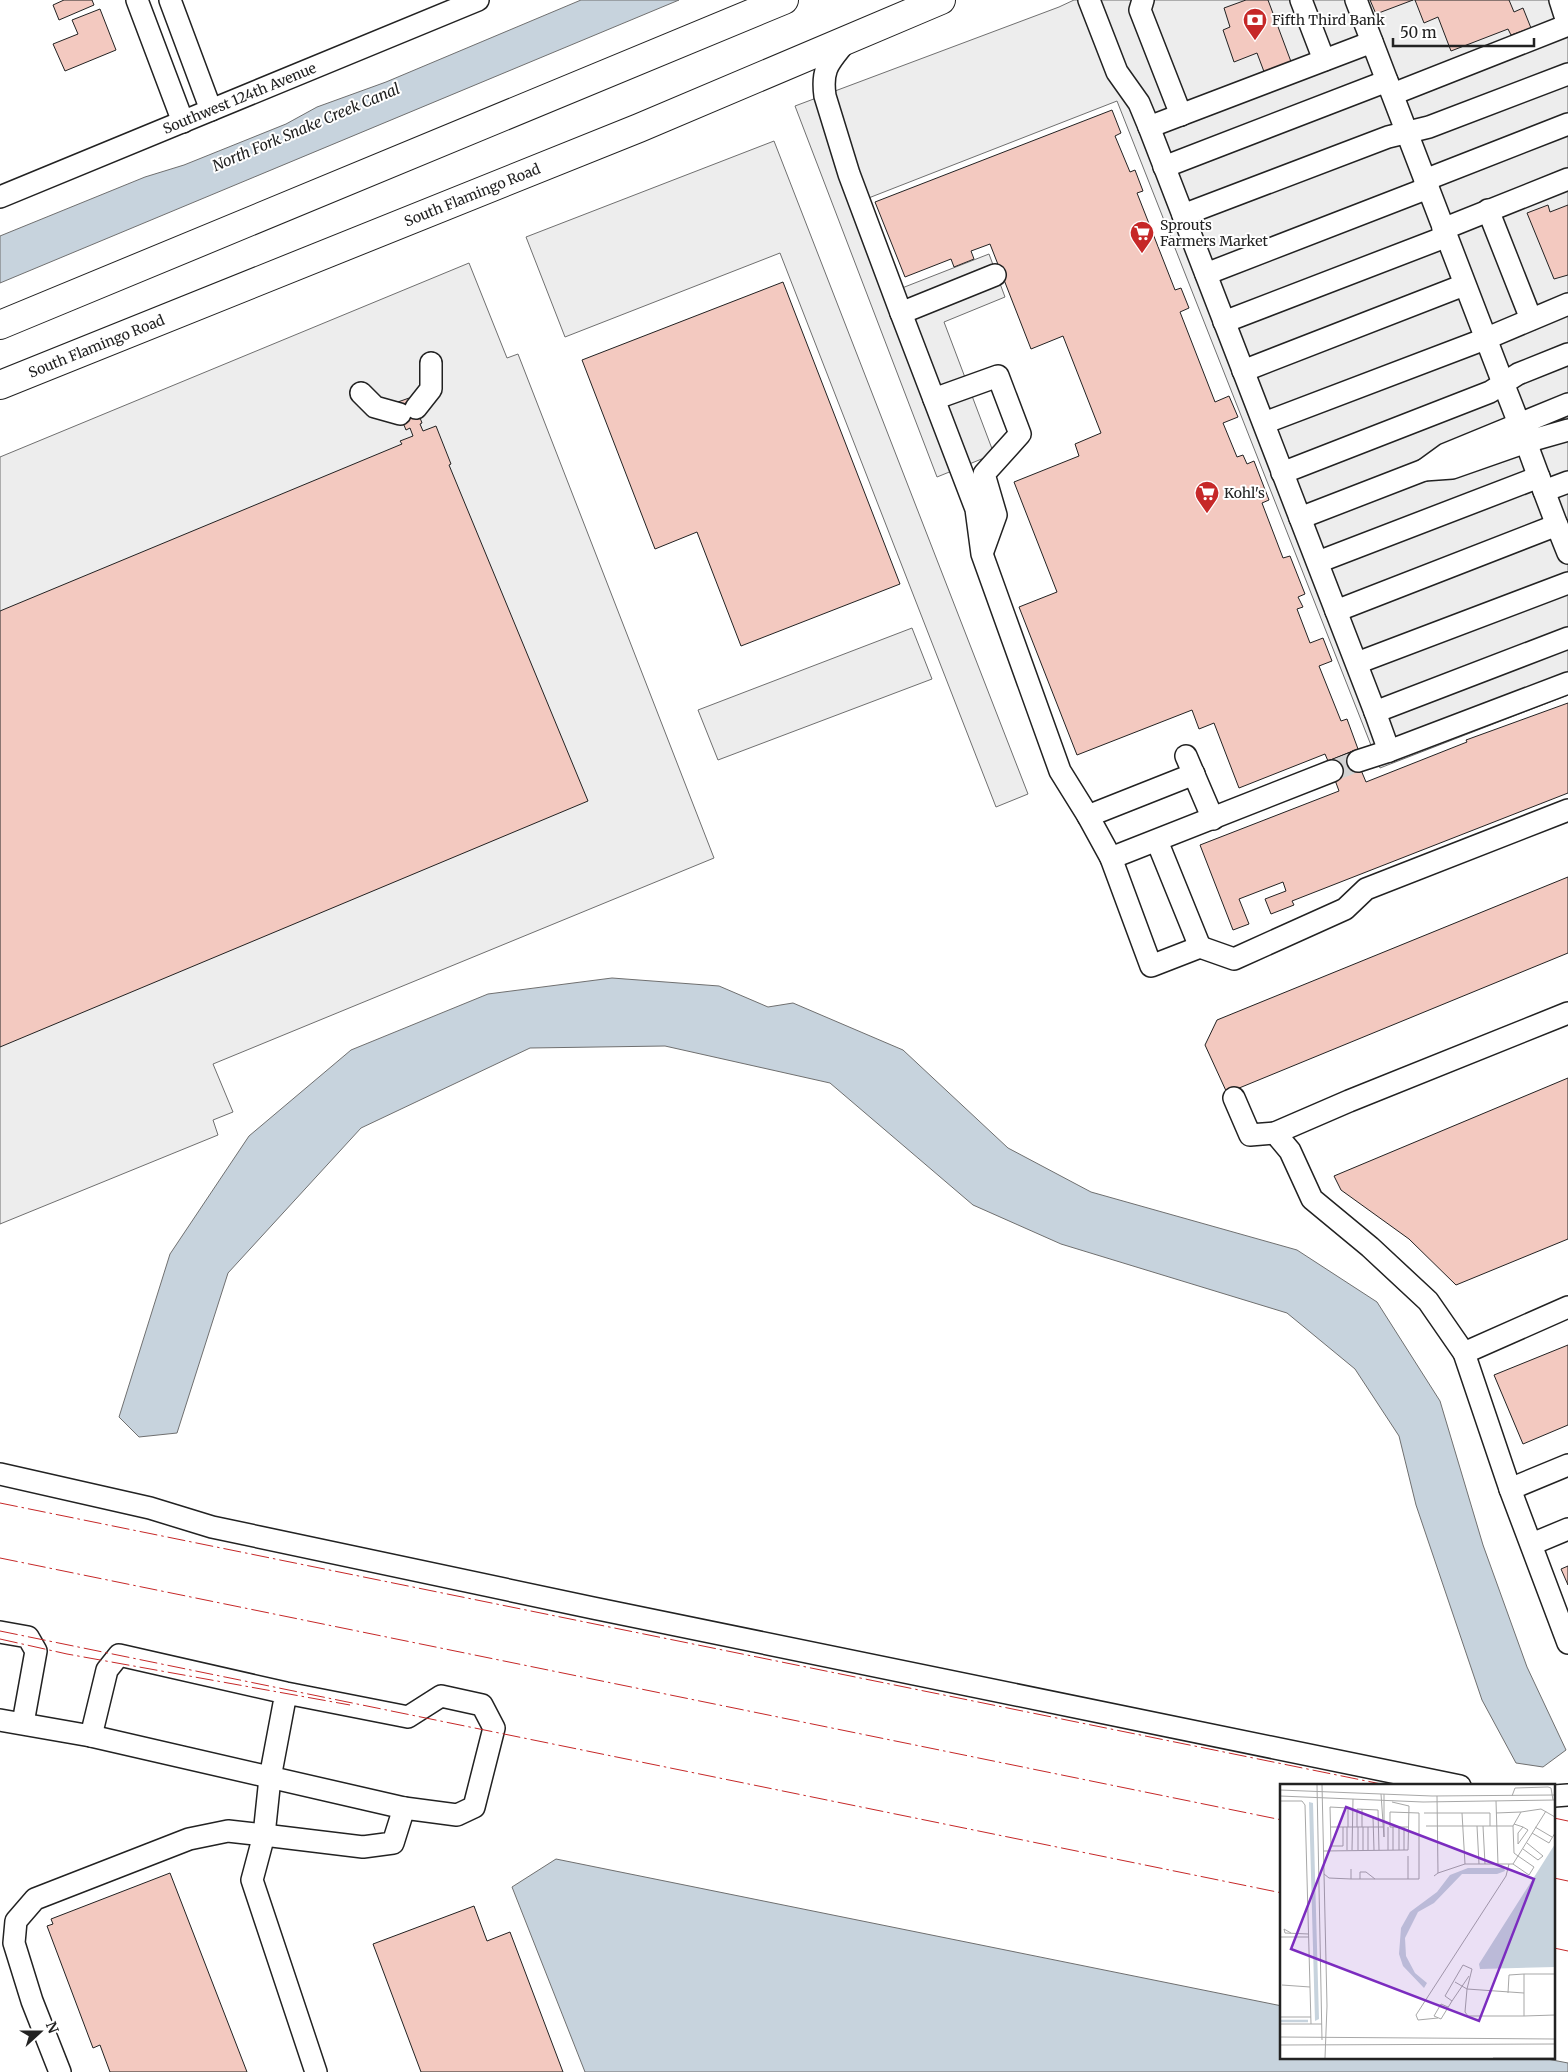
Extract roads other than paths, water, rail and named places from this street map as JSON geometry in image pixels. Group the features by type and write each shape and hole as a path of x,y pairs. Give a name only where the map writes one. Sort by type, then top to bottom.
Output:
{"main road":[{"path":"0,325 784,0"},
{"name":"South Flamingo Road","path":"0,384 630,131 941,0"}],"street":[{"path":"137,0 183,122"},
{"path":"170,0 212,110"},
{"name":"Southwest 124th Avenue","path":"0,198 478,0"},
{"path":"1089,0 1117,72 1139,103 1149,127 1357,663 1389,751"},
{"path":"1143,0 1140,10 1181,115"},
{"path":"1301,0 1324,60"},
{"path":"1356,0 1568,553"},
{"path":"1164,167 1568,25 1560,0"},
{"path":"847,40 826,68 824,84 833,125 849,174 976,509 982,554 1060,771 1088,816 1110,858 1151,966 1200,947 1234,959 1345,909 1366,889 1568,810"},
{"path":"1149,127 1372,42"},
{"path":"1183,216 1388,137 1429,127 1568,74"},
{"path":"1206,274 1568,124"},
{"path":"1224,322 1444,233 1488,210 1568,179"},
{"path":"1488,210 1531,319"},
{"path":"901,313 995,275"},
{"path":"1244,371 1464,285"},
{"path":"1264,424 1485,339 1568,304"},
{"path":"1282,473 1490,392 1518,374 1568,354"},
{"path":"361,393 375,407 408,411 431,389 431,363"},
{"path":"934,399 998,376 1020,434 984,474 996,515 982,554"},
{"path":"1522,433 1568,404"},
{"path":"1300,518 1424,470 1446,454 1522,433 1568,430"},
{"path":"1318,562 1542,484 1568,482"},
{"path":"1336,611 1557,525"},
{"path":"1357,663 1568,583"},
{"path":"1375,712 1568,638"},
{"path":"1358,761 1568,683"},
{"path":"1088,816 1190,765 1213,819"},
{"path":"1110,858 1332,771"},
{"path":"1157,841 1200,947"},
{"path":"1234,1098 1250,1135 1275,1133 1349,1101 1568,1013"},
{"path":"1275,1133 1290,1151 1312,1199 1370,1246 1428,1301 1464,1353 1510,1489 1568,1643"},
{"path":"1464,1353 1568,1307"},
{"path":"1510,1489 1568,1465"},
{"path":"0,1474 150,1508 231,1531 593,1608 1450,1784"},
{"path":"1532,1544 1568,1529"},
{"path":"0,1632 28,1637 36,1651 23,1724"},
{"path":"0,1720 91,1736 404,1808 458,1815 474,1807 494,1728 482,1705 441,1696 408,1717 286,1693 119,1655 107,1670 91,1736"},
{"path":"286,1693 270,1778 264,1835 252,1880 316,2072"},
{"path":"60,2072 32,2001 14,1942 16,1920 35,1899 189,1838 228,1832 363,1847 393,1843 404,1808"}],"water":[{"name":"North Fork Snake Creek Canal","path":"581,0 679,0 0,283 0,236 145,177 184,165 286,124 317,107 386,82"},
{"path":"612,978 719,986 768,1007 793,1003 903,1050 1008,1148 1091,1192 1297,1250 1377,1302 1440,1401 1483,1545 1527,1667 1566,1750 1543,1767 1516,1763 1482,1700 1416,1505 1399,1436 1355,1369 1287,1313 1061,1244 973,1205 830,1083 665,1046 530,1048 361,1128 228,1273 177,1433 139,1437 119,1417 170,1254 249,1136 351,1050 488,994"},
{"path":"556,1859 1280,2006 1280,2060 1552,2060 1568,2063 1568,2072 585,2072 512,1887"}],"tunnel":[{"path":"1332,771 1358,761"}],"place":[{"name":"Fifth Third Bank","path":"1255,41"},
{"name":"Sprouts Farmers Market","path":"1142,254"},
{"name":"Kohl's","path":"1207,514"}]}
